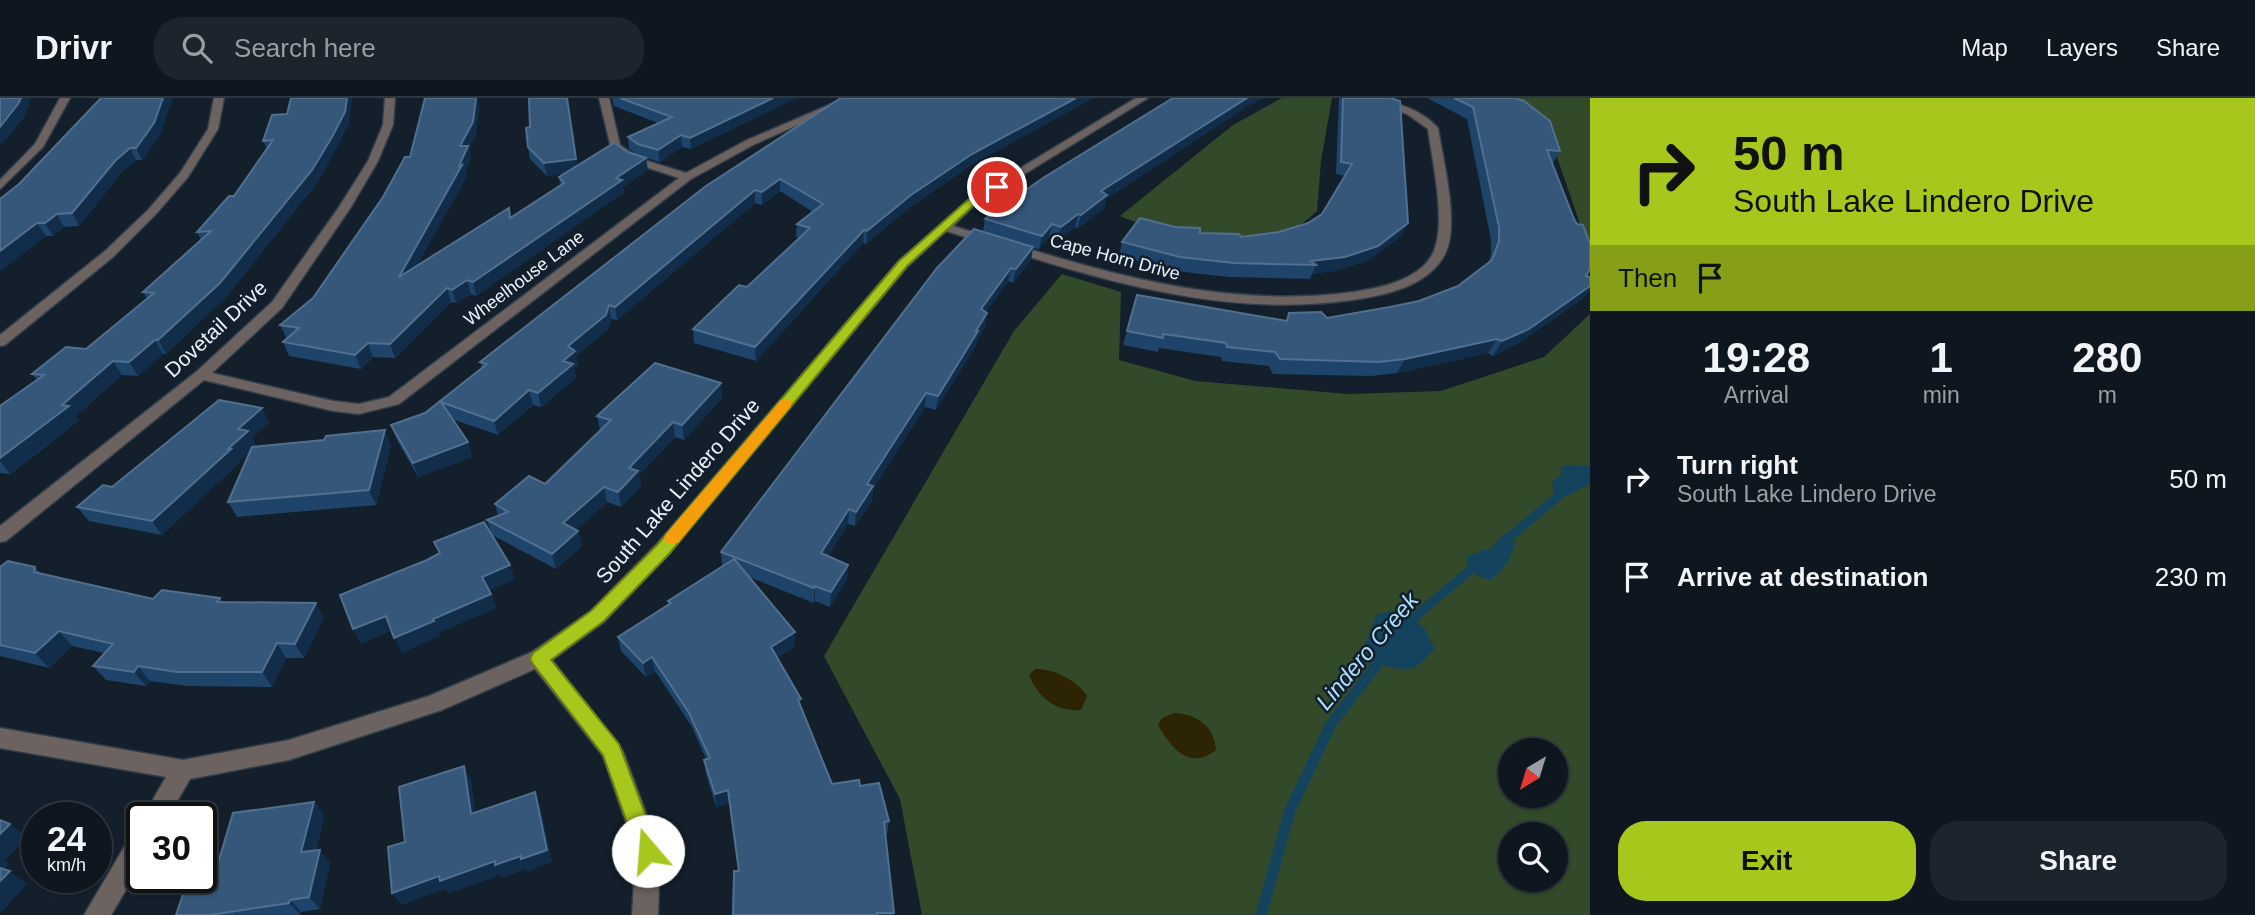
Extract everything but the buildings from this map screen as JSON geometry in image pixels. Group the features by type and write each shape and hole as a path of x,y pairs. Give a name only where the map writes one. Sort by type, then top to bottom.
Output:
{"street":[{"path":"0,186 39,145 65,98"},
{"path":"0,342 109,254 152,212 184,175 214,129 219,98"},
{"name":"Dovetail Drive","path":"0,536 201,375 277,304 345,208 373,161 388,125 390,98"},
{"path":"604,98 615,146 634,160 687,177"},
{"name":"Wheelhouse Lane","path":"201,375 333,406 359,409 394,401 687,177 749,143 853,98"},
{"name":"South Lake Lindero Drive","path":"0,738 183,770 289,750 434,704 539,659 597,616 663,549 903,264 972,202 1143,98"},
{"name":"Cape Horn Drive","path":"944,227 1146,286 1197,296 1261,302 1315,302 1382,291 1408,281 1427,269 1440,253 1445,231 1433,128 1428,121 1363,98"},
{"path":"539,659 612,751 648,851 645,915"},
{"path":"164,802 183,770"},
{"path":"97,915 126,867"}],"green space":[{"path":"1282,98 1332,98 1321,161 1317,211 1304,222 1276,237 1252,240 1186,233 1120,216 1233,125"},
{"path":"1489,98 1590,98 1590,253 1546,125"},
{"path":"1062,274 1121,292 1119,360 1195,381 1348,394 1441,391 1544,357 1590,314 1590,915 922,915 900,799 824,656 1014,331"}],"sand":[{"path":"1035,669 1057,673 1078,685 1087,696 1081,710 1055,706 1049,702 1037,690 1029,675"},
{"path":"1174,713 1190,716 1203,723 1212,734 1216,750 1197,758 1189,757 1175,749 1158,725 1162,718"}],"water":[{"path":"1590,466 1590,484 1567,496 1554,494 1552,481 1562,474 1560,467"},
{"path":"1504,534 1515,543 1499,574 1489,580 1478,576 1467,567 1467,556 1491,548"},
{"path":"1394,611 1424,627 1435,649 1415,668 1385,666 1364,646 1377,614"}],"waterway":[{"name":"Lindero Creek","path":"1501,544 1568,488"},
{"name":"Lindero Creek","path":"1407,627 1419,613 1480,562"},
{"name":"Lindero Creek","path":"1261,915 1290,810 1331,724 1385,654"}],"slow traffic":[{"path":"672,538 786,403"}],"route":[{"path":"648,851 631,797 612,751 539,659 597,616 663,549 903,264 972,202 997,187"}]}
